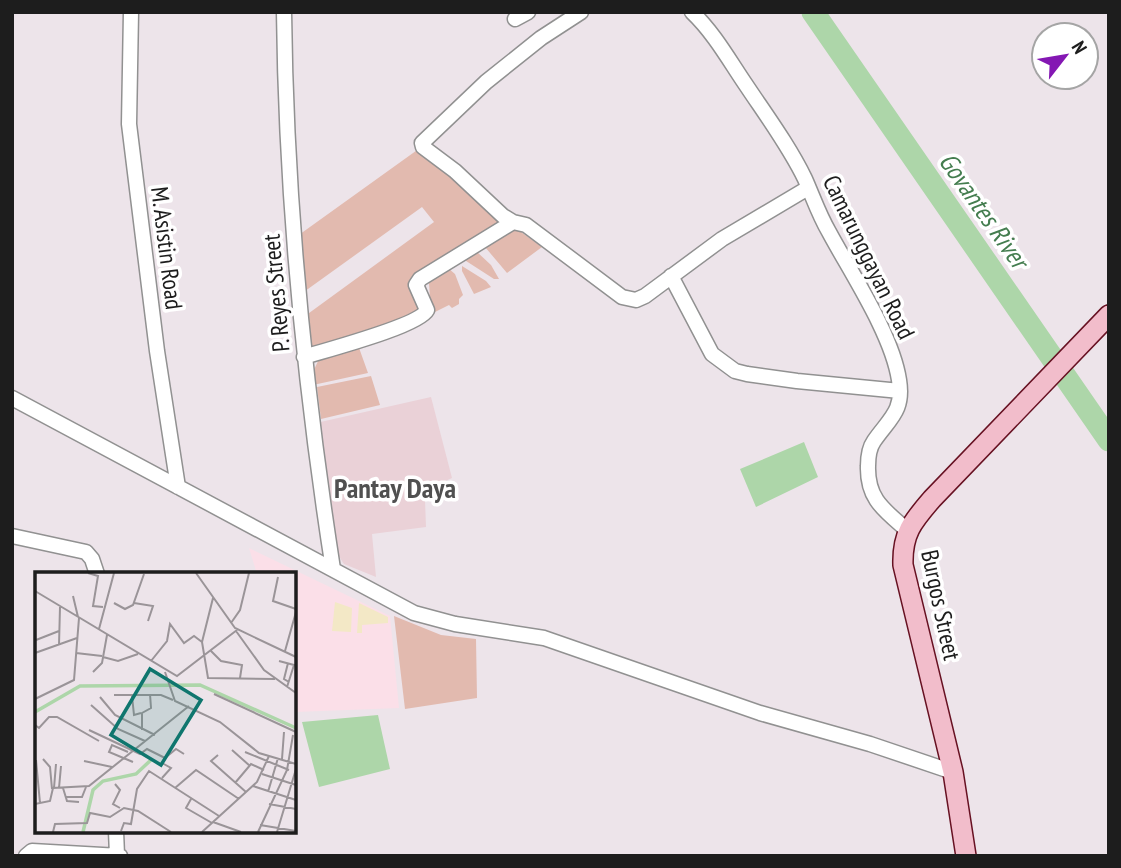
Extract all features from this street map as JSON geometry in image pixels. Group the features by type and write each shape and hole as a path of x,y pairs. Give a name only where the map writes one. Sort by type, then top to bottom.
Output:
{"main road":[{"name":"Burgos Street","path":"966,856 953,772 903,565 902,551 907,530 932,499 1109,315"}],"street":[{"name":"M. Asistin Road","path":"131,12 129,124 157,351 178,487"},
{"name":"P. Reyes Street","path":"284,12 287,161 304,357 333,569"},
{"path":"581,12 541,38 485,82 422,144 503,216 526,225 627,299 640,299 722,239 808,188"},
{"name":"Camarunggayan Road","path":"692,12 719,45 787,148 889,348 900,391"},
{"path":"304,357 421,317 427,310 416,285 420,279 513,222"},
{"path":"671,276 712,354 735,371 797,381 900,391 895,416 871,446 868,468 870,489 875,500 907,530"},
{"path":"12,398 414,612 432,619 544,638 760,713 870,744 953,772"},
{"path":"12,536 86,552 95,563 97,572"},
{"path":"26,856 32,851 118,855 116,833"}],"shaded area":[{"path":"420,148 502,221 409,282 421,307 411,316 308,349 305,316 434,222 422,207 301,294 296,237"},
{"path":"514,227 542,247 507,273 485,247"},
{"path":"476,251 491,265 499,279 494,279 463,259"},
{"path":"462,266 486,281 491,287 474,294"},
{"path":"448,268 455,274 463,295 459,304 452,308 449,305 431,314 429,283"},
{"path":"358,345 368,373 313,385 312,374 319,359"},
{"path":"371,376 380,405 321,419 317,387"},
{"path":"431,397 452,478 430,488 425,500 426,527 372,534 376,577 344,564 336,552 316,423"},
{"path":"804,442 818,477 756,507 740,469"},
{"path":"249,548 390,616 399,708 296,712 296,572 256,572"},
{"path":"335,602 352,608 351,632 332,631"},
{"path":"359,603 388,617 388,623 362,625 362,633 357,633"},
{"path":"394,616 441,635 476,639 477,698 405,709"},
{"path":"378,715 390,769 319,787 302,722"}],"waterway":[{"name":"Govantes River","path":"813,12 1109,440"}],"district":[{"name":"Pantay Daya","path":"395,487"}]}
